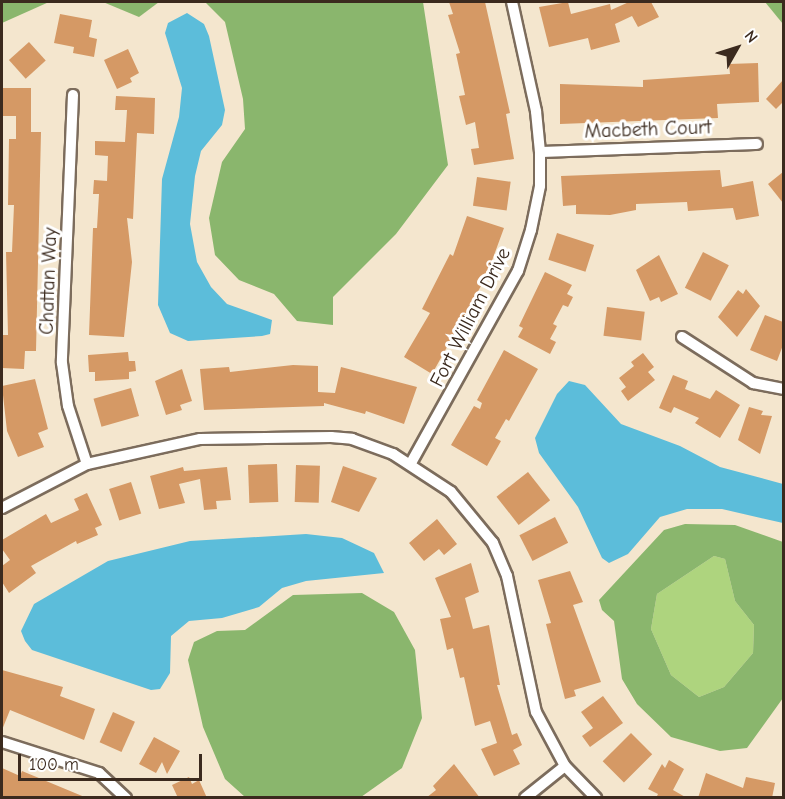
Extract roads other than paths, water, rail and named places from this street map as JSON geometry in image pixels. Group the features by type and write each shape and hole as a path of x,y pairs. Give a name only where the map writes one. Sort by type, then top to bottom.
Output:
{"street":[{"name":"Fort William Drive","path":"411,463 518,271 540,186 540,152 536,111 513,2"},
{"name":"Chattan Way","path":"73,95 62,363 68,406 87,464"},
{"name":"Macbeth Court","path":"540,152 757,144"},
{"path":"682,337 753,383 783,388"},
{"path":"2,508 87,464 200,439 286,437 352,439 411,463 451,492 493,543 507,576 536,712 565,766 596,798"},
{"path":"2,741 99,772 126,798"},
{"path":"525,798 565,766"}],"water":[{"path":"187,13 204,24 209,36 225,110 222,125 201,151 195,176 190,224 197,262 211,287 227,304 272,320 270,334 262,336 188,341 170,333 158,305 162,179 179,117 182,88 165,33 168,23"},
{"path":"569,381 585,385 621,424 680,446 720,467 783,484 783,523 722,509 687,509 660,517 628,554 609,563 602,558 578,507 539,453 535,438 557,394"},
{"path":"306,534 342,538 374,553 384,573 306,581 282,588 259,607 222,618 189,621 171,636 170,673 160,689 151,690 32,650 21,631 34,604 108,561 190,541"}]}
